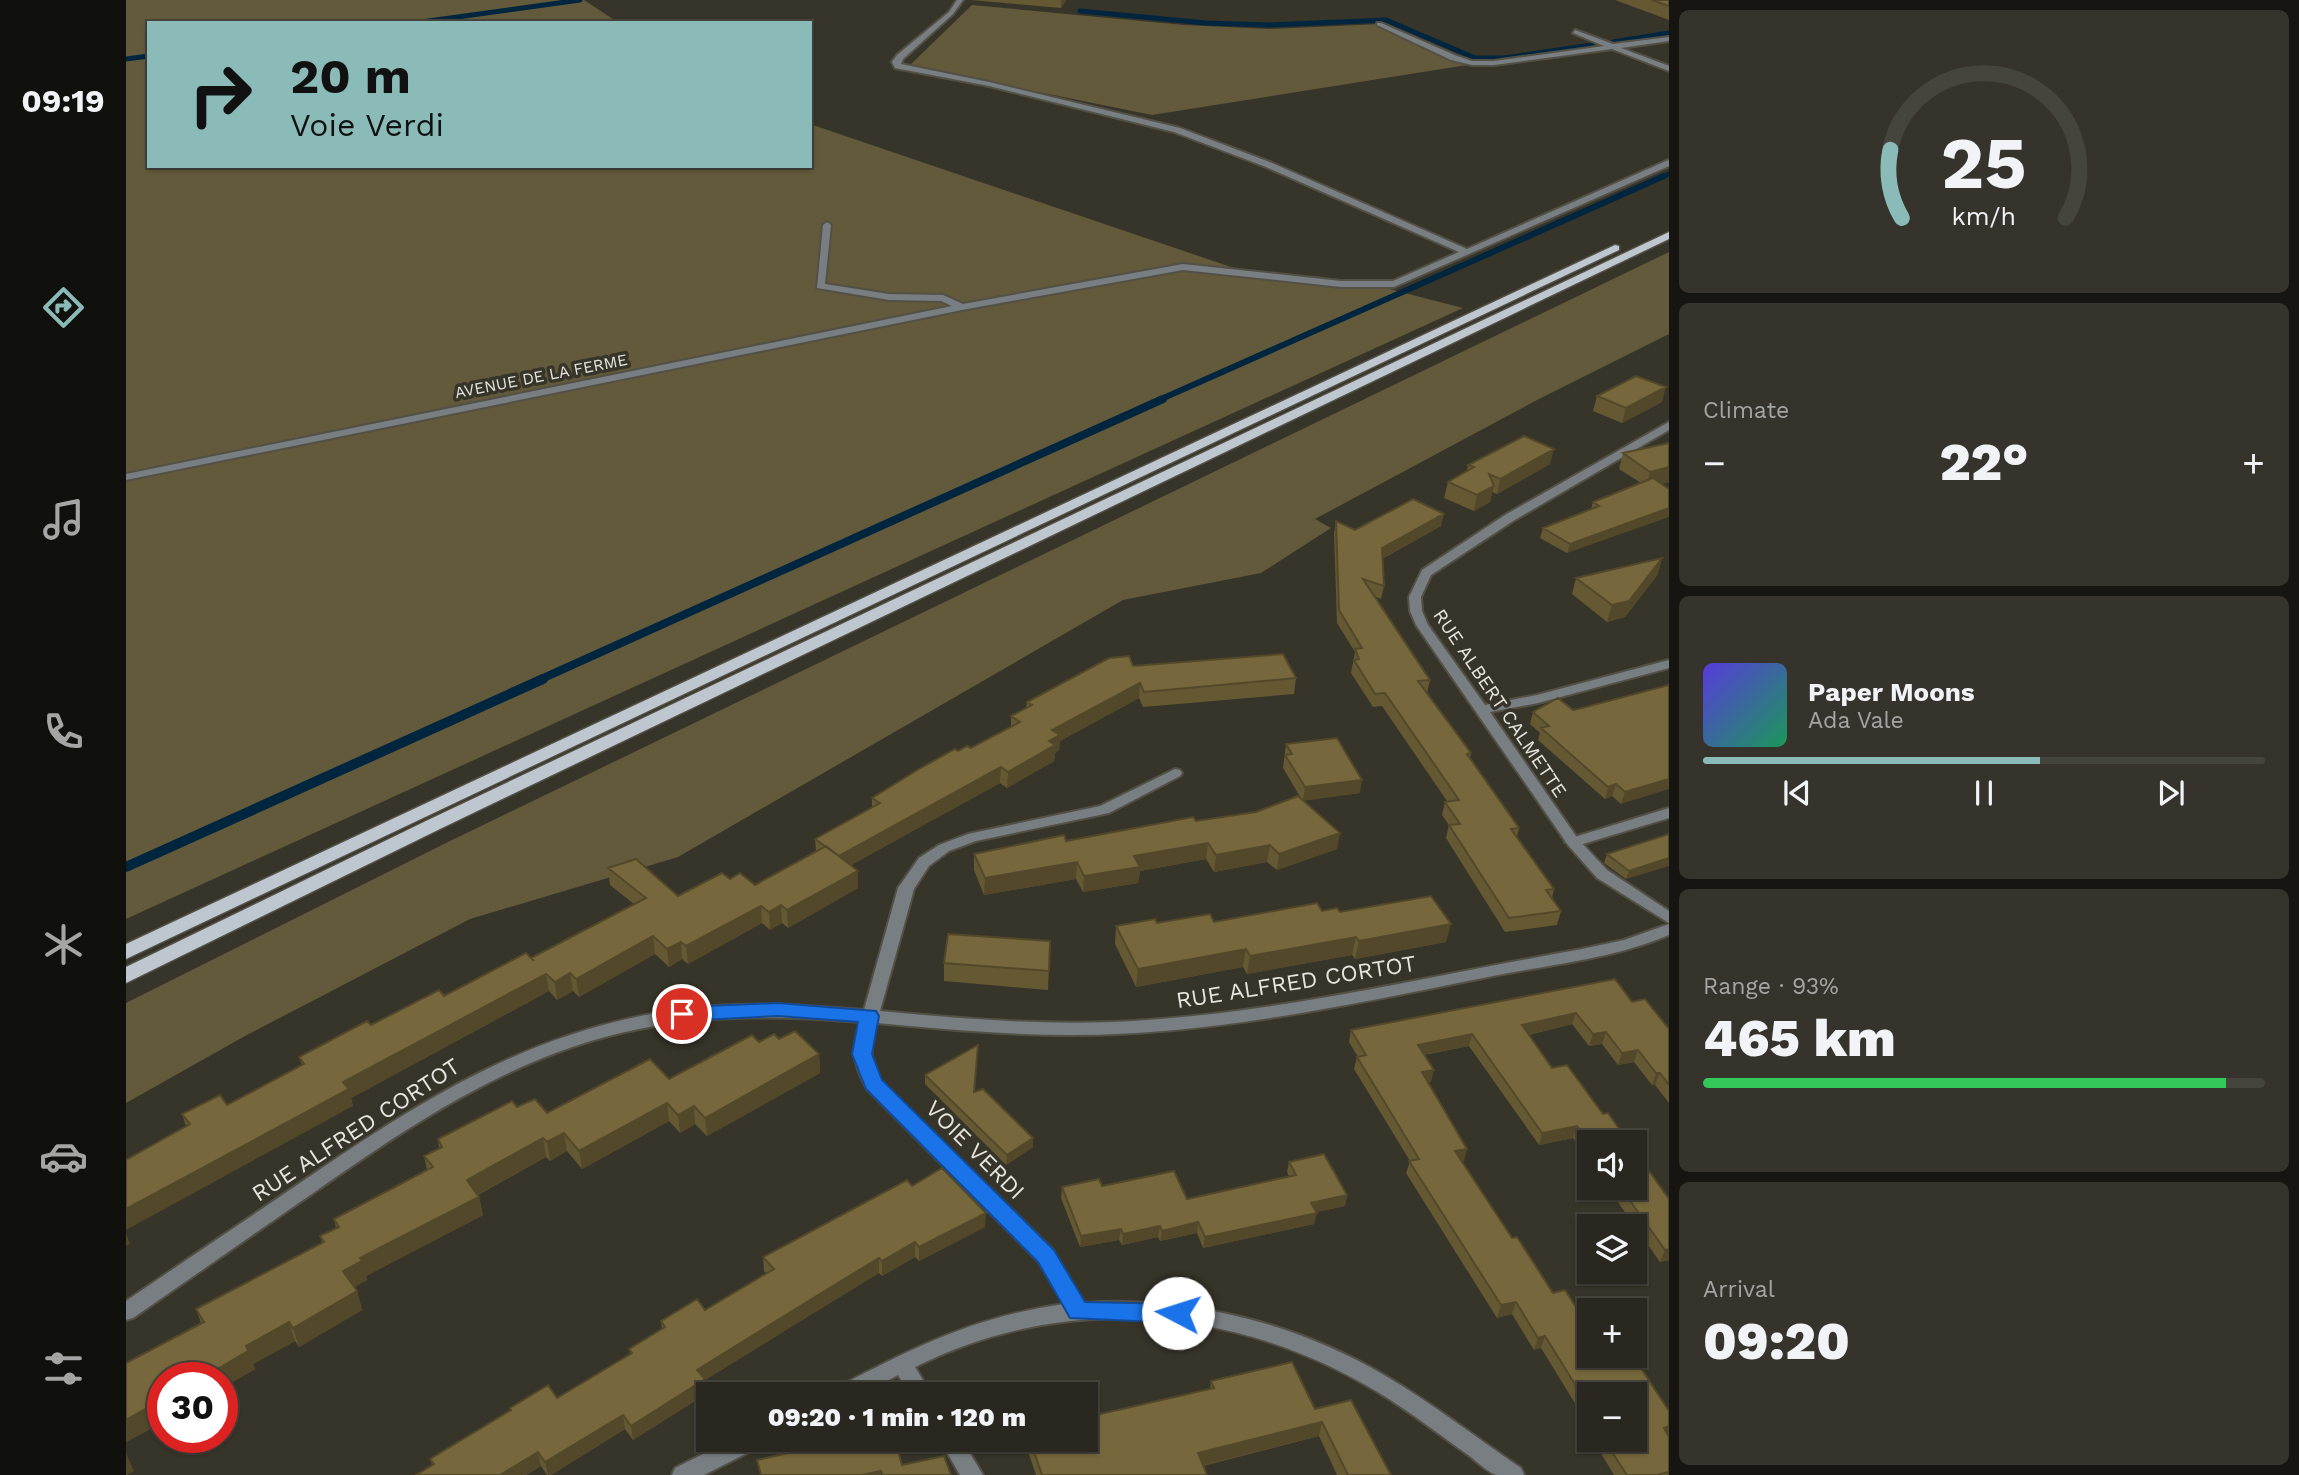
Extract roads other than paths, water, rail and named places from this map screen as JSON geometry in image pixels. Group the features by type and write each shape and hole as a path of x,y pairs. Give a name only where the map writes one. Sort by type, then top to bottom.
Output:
{"main road":[{"path":"126,952 1669,223"},
{"path":"126,976 435,824 1669,236"}],"street":[{"path":"959,1 951,13 900,57 896,62 898,66 989,84 1177,130 1269,165 1467,252"},
{"path":"1379,24 1472,63 1494,63 1669,39"},
{"path":"1575,32 1669,69"},
{"name":"AVENUE DE LA FERME","path":"126,477 962,307 1183,267 1341,284 1394,284 1669,163"},
{"path":"827,225 820,286 889,297 943,298 962,307"},
{"name":"RUE ALBERT CALMETTE","path":"1665,912 1602,874 1573,842 1479,710 1418,618 1415,597 1422,578 1440,562 1508,518 1669,425"},
{"path":"1479,710 1538,699 1669,664"},
{"name":"VOIE VERDI","path":"1078,1311 1064,1282 1040,1249 873,1084 862,1054 869,1016 906,888 923,862 944,848 973,837 1104,810 1175,772"},
{"path":"1573,842 1669,813"},
{"name":"RUE ALFRED CORTOT","path":"126,1312 420,1110 467,1082 544,1048 614,1028 682,1014 778,1009 1047,1029 1145,1027 1223,1020 1274,1013 1618,946 1669,929"},
{"path":"867,1382 988,1327 1035,1316 1078,1311 1151,1311 1200,1317 1302,1345 1374,1381 1513,1475"},
{"path":"902,1364 914,1382"},
{"path":"683,1475 728,1452"},
{"path":"958,1452 972,1475"}],"waterway":[{"path":"428,21 580,0"},
{"path":"1080,11 1206,23 1269,25 1386,20 1475,58 1504,58 1592,45"},
{"path":"1613,42 1669,33"},
{"path":"126,59 147,56"},
{"path":"1660,178 1669,174"},
{"path":"1159,400 1664,176"},
{"path":"539,680 1163,399"},
{"path":"126,867 543,679"}]}
